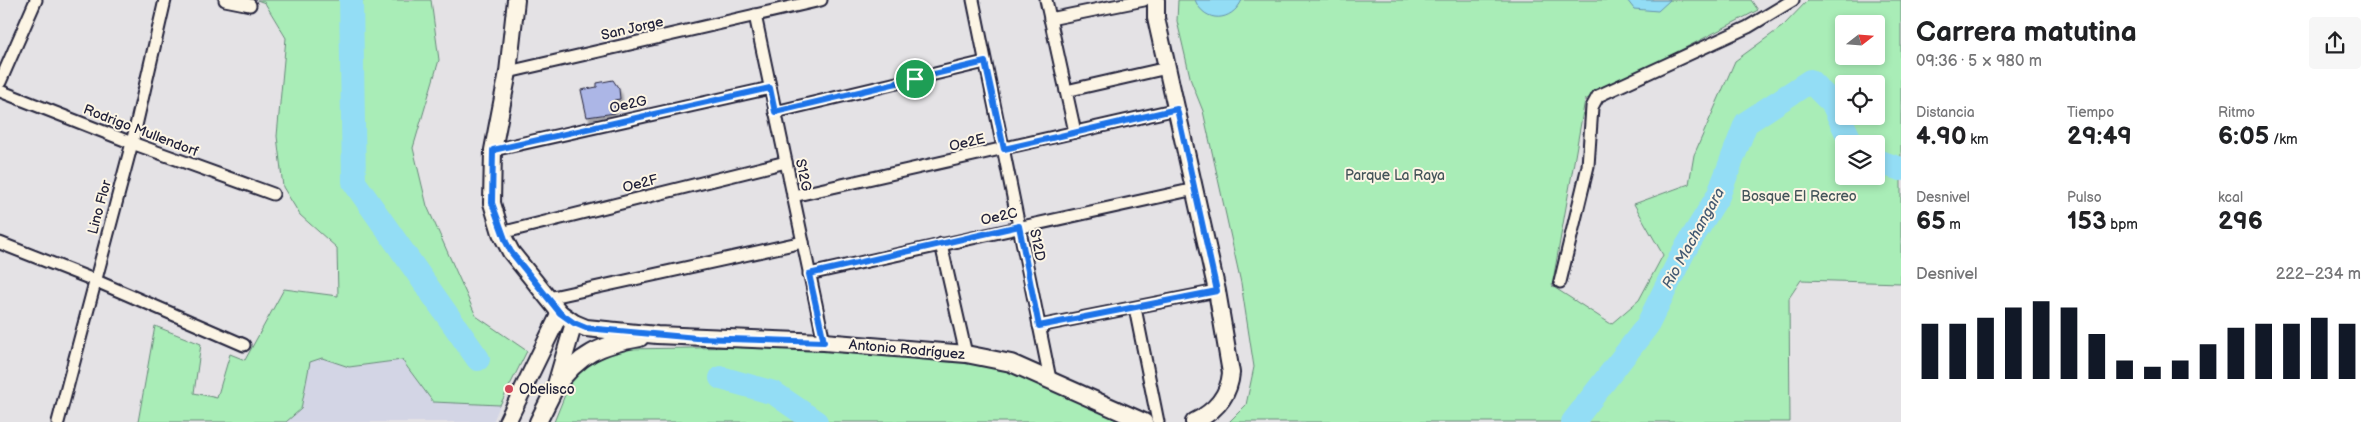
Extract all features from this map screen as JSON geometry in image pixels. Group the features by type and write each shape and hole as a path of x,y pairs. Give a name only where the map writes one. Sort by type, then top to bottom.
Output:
{"street":[{"path":"0,82 36,0"},
{"name":"Lino Flor","path":"58,422 94,280 132,143 165,0"},
{"path":"225,0 250,5"},
{"name":"Antonio Rodríguez","path":"516,0 508,72 493,150 492,203 501,233 511,252 560,313 574,323 586,328 657,335 824,342 966,354 1012,363 1050,379 1100,404 1144,422"},
{"name":"San Jorge","path":"508,72 821,0"},
{"name":"S12D","path":"973,0 1050,379"},
{"path":"1046,0 1075,132"},
{"path":"1050,19 1144,0"},
{"path":"1156,0 1156,18 1217,291 1230,364 1229,386 1212,410 1194,422"},
{"path":"1560,282 1588,166 1592,107 1598,96 1748,28 1793,0"},
{"name":"S12G","path":"755,15 824,342"},
{"path":"775,112 985,62"},
{"path":"1066,91 1167,68"},
{"name":"Oe2G","path":"493,150 770,88"},
{"name":"Rodrigo Mullendorf","path":"0,91 132,143 273,194"},
{"name":"Oe2E","path":"793,196 1177,109"},
{"name":"Oe2F","path":"501,233 786,162"},
{"name":"Oe2C","path":"809,274 1019,226 1195,189"},
{"path":"548,298 803,242"},
{"path":"0,243 94,280 244,345"},
{"path":"940,244 966,354"},
{"path":"1039,326 1217,291"},
{"path":"1135,308 1158,422"},
{"path":"507,422 560,313"},
{"path":"538,422 555,388 574,323"},
{"name":"Antonio Rodríguez","path":"555,388 579,360 596,349 657,335"}],"shaded area":[{"path":"322,358 349,367 402,360 433,402 500,405 493,422 286,422 301,409 310,362"}],"green space":[{"path":"257,0 431,0 439,60 413,148 427,206 476,316 527,351 500,405 433,402 402,360 349,367 322,358 310,362 301,409 286,422 138,422 155,326 201,344 194,393 217,398 230,354 245,360 284,289 338,296 337,248 300,215 283,187 277,136 286,38 265,3"},
{"name":"Parque La Raya","path":"1178,0 1751,0 1758,10 1585,100 1552,286 1611,324 1639,300 1663,255 1634,204 1689,184 1694,155 1735,61 1783,26 1808,0 1901,0 1901,283 1801,280 1789,298 1790,422 1229,422 1246,405 1254,367 1241,283 1203,111 1191,81 1177,21"},
{"path":"822,346 965,356 1052,384 1128,422 554,422 569,385 590,358 624,349"}],"water":[{"path":"1195,0 1242,0 1232,13 1218,17 1205,13 1199,8"},
{"path":"1627,0 1670,0 1658,11 1634,9"}],"building":[{"path":"613,80 619,89 620,99 614,100 615,113 587,117 581,90 597,87 597,83"}],"waterway":[{"path":"351,0 354,182 478,359"},
{"name":"Rio Machangara","path":"1573,422 1647,326 1684,251 1718,196 1746,123 1810,81 1833,104 1848,135"},
{"name":"Rio Machangara","path":"1885,164 1901,169"},
{"name":"Rio Machangara","path":"721,378 774,393 816,422"}],"place":[{"name":"Obelisco","path":"509,389"}],"route":[{"path":"985,62 1004,149 1177,109 1217,291 1039,326 1019,226 809,274 824,342 697,338 586,328 574,323 560,313 511,252 501,233 494,213 492,203 493,150 770,88 775,112 915,79 985,62"}],"park label":[{"name":"Bosque El Recreo","path":"1799,196"}]}
